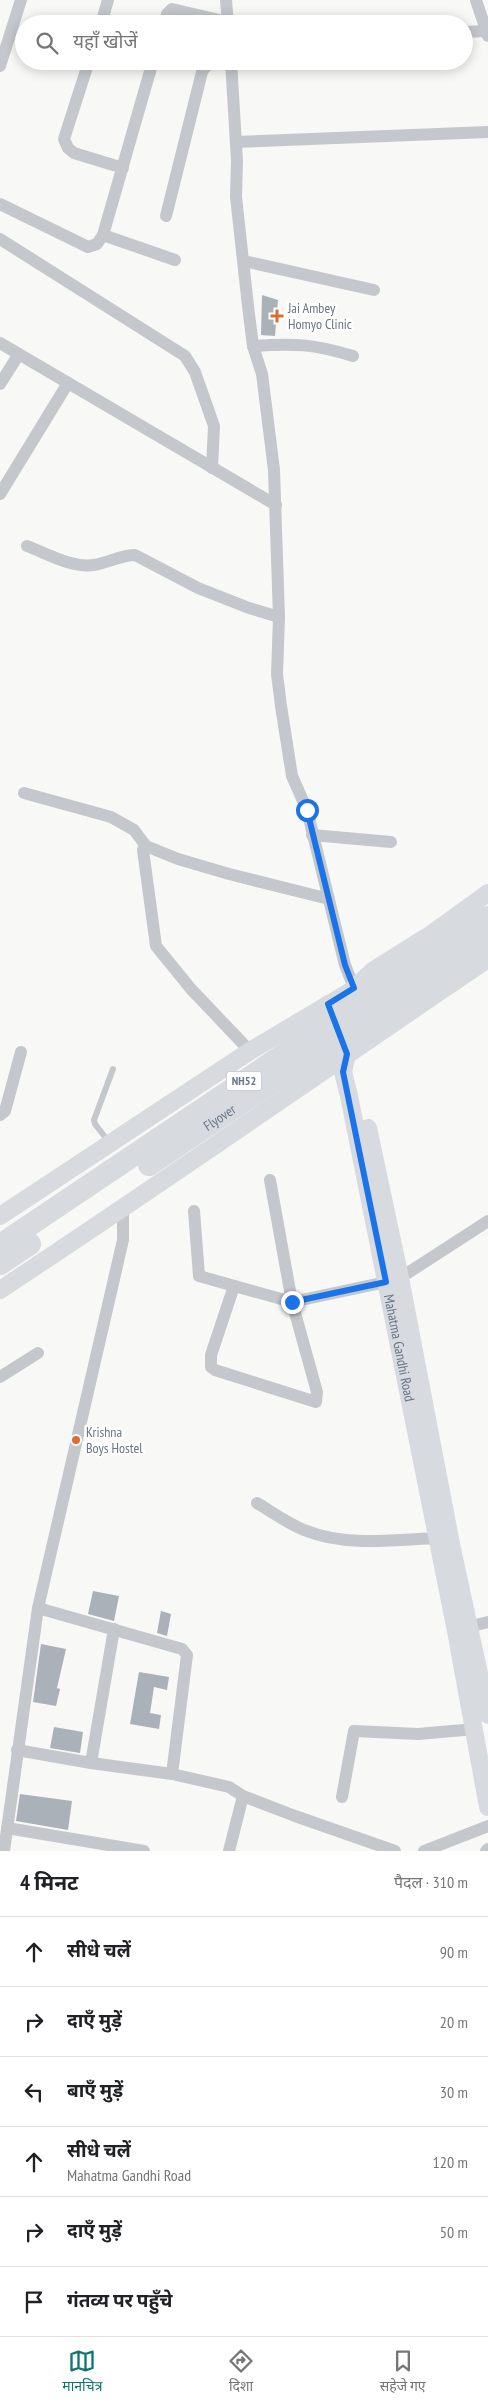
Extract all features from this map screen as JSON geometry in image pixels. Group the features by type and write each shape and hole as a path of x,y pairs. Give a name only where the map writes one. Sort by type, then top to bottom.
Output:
{"highway":[{"name":"NH52","path":"0,1245 332,1012 488,917"},
{"name":"Flyover","path":"0,1264 488,937"}],"main road":[{"path":"0,1216 250,1051 332,1012 374,970 430,935 488,893"},
{"path":"0,1290 123,1209 347,1054 488,960"},
{"name":"Mahatma Gandhi Road","path":"332,1012 354,1068 360,1091 437,1538 462,1628 485,1681 488,1715"},
{"name":"Mahatma Gandhi Road","path":"393,1280 462,1628 474,1729 488,1807"}],"street":[{"path":"16,15 21,0"},
{"path":"104,15 108,0"},
{"path":"226,0 227,15"},
{"path":"473,33 487,34 476,0"},
{"path":"167,15 172,10 194,15"},
{"path":"0,66 15,19"},
{"path":"86,70 64,139 68,148 74,153 122,168"},
{"path":"1,207 88,247 97,244 103,236 150,70"},
{"path":"166,216 203,70"},
{"path":"231,70 236,142 236,197 254,346 262,374 276,505 279,616 278,674 281,706 292,776 307,810 345,965 354,988"},
{"path":"236,142 488,132"},
{"path":"103,236 175,260"},
{"path":"0,239 185,356 195,372 214,426 212,468"},
{"path":"244,261 374,290"},
{"path":"0,343 276,505"},
{"path":"254,346 293,344 324,347 353,356"},
{"path":"0,384 19,354"},
{"path":"0,494 68,383"},
{"path":"28,546 75,564 85,565 95,565 125,555 135,555 198,588 249,608 279,616"},
{"path":"24,793 111,818 134,830 146,846 178,859 329,899"},
{"path":"312,835 391,842"},
{"path":"146,846 143,850 142,859 156,946 191,989 250,1051"},
{"path":"0,1115 5,1111 21,1052"},
{"path":"234,1286 211,1355 211,1367 215,1370 314,1403 318,1400 317,1392 292,1302 270,1180"},
{"path":"4,1851 38,1608 123,1240 123,1209"},
{"path":"194,1211 199,1276 292,1302 393,1280 488,1221"},
{"path":"0,1377 38,1353"},
{"path":"257,1503 294,1526 330,1537 367,1542 437,1538"},
{"path":"38,1608 182,1649 187,1655 172,1774"},
{"path":"462,1628 488,1622"},
{"path":"91,1763 114,1629"},
{"path":"342,1797 354,1732 418,1734 474,1729"},
{"path":"17,1750 91,1763 172,1774 229,1787 243,1796 395,1851"},
{"path":"229,1851 243,1796"},
{"path":"424,1851 488,1826"},
{"path":"7,1828 144,1851"}],"lane":[{"path":"110,1143 94,1120 113,1069"}],"building":[{"path":"262,295 278,300 275,336 261,335"},
{"path":"93,1591 119,1596 114,1621 88,1614"},
{"path":"161,1611 171,1614 167,1636 157,1633"},
{"path":"41,1644 66,1649 57,1688 60,1689 56,1706 33,1702"},
{"path":"139,1672 169,1677 167,1690 154,1687 150,1713 161,1715 159,1729 130,1724"},
{"path":"54,1727 83,1732 80,1753 50,1748"},
{"path":"20,1794 72,1801 68,1830 16,1821"}],"place":[{"name":"Jai Ambey Homyo Clinic","path":"277,316"},
{"name":"Krishna Boys Hostel","path":"76,1440"}],"route":[{"path":"292,1302 386,1282 343,1072 347,1054 328,1004 354,988 345,965 307,810"}]}
